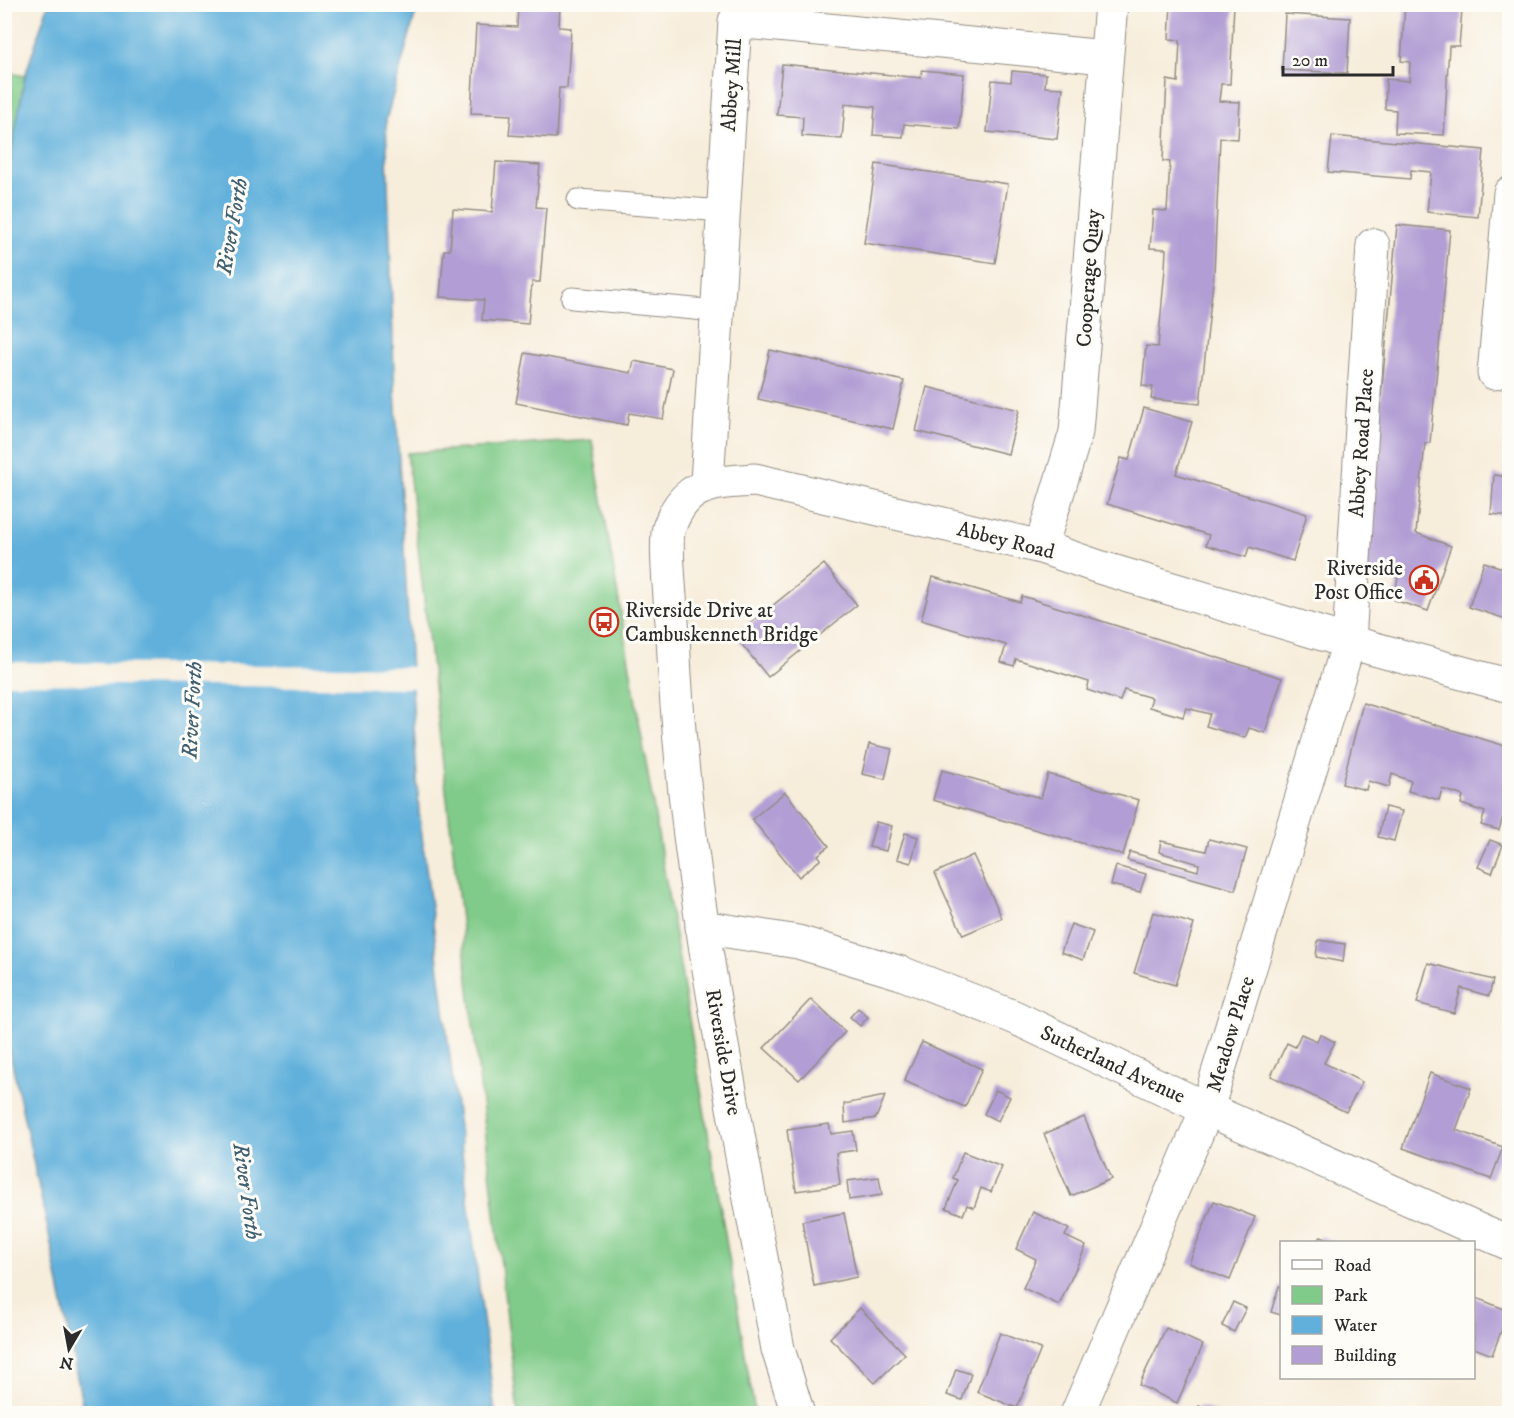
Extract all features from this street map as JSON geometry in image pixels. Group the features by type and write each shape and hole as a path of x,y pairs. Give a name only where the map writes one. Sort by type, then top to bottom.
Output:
{"street":[{"name":"Cooperage Quay","path":"1041,547 1076,432 1111,4"},
{"name":"Abbey Mill","path":"707,483 734,13 1105,57"},
{"path":"1494,373 1505,310 1509,193"},
{"name":"Abbey Road Place","path":"1348,642 1373,245"},
{"name":"Abbey Road","path":"707,483 755,480 1041,547 1348,642 1509,686"},
{"name":"Riverside Drive","path":"707,483 684,500 668,530 675,686 702,927 778,1349 798,1413"},
{"name":"Meadow Place","path":"1077,1413 1207,1109 1348,642"},
{"name":"Sutherland Avenue","path":"702,927 798,942 902,974 1014,1017 1207,1109 1509,1244"}],"lane":[{"path":"578,200 723,211"},
{"path":"572,298 717,311"}],"green space":[{"path":"5,72 25,76 5,192"},
{"path":"592,440 755,1413 518,1413 407,453"}],"water":[{"name":"River Forth","path":"48,5 418,5 386,120 394,373 419,812 495,1413 84,1413 49,1234 4,1026 4,192 25,76"}],"pier":[{"path":"5,662 414,667 415,688 5,684"}],"building":[{"path":"518,4 560,4 559,27 571,28 567,88 559,88 556,138 509,135 511,115 471,113 476,25 517,27"},
{"path":"1171,4 1234,4 1230,84 1221,84 1219,101 1240,102 1238,139 1220,138 1214,272 1200,404 1151,399 1153,387 1142,386 1146,346 1158,347 1165,269 1166,249 1150,248 1153,210 1167,211 1170,162 1163,161 1167,80 1178,82 1180,40 1169,39"},
{"path":"1405,5 1448,5 1448,10 1462,10 1459,46 1449,46 1444,135 1395,133 1396,110 1385,109 1386,79 1409,81 1410,62 1401,61"},
{"path":"1285,14 1350,18 1347,73 1282,70"},
{"path":"782,64 921,78 922,70 964,74 959,129 904,124 903,137 873,135 875,107 845,104 842,139 802,136 803,117 777,115"},
{"path":"1012,71 1046,74 1045,87 1063,88 1057,139 987,132 992,80 1011,82"},
{"path":"1332,136 1484,150 1478,217 1427,212 1431,172 1411,170 1410,179 1328,172"},
{"path":"496,162 540,165 536,207 546,208 540,282 532,282 528,324 482,320 484,300 440,297 444,250 450,250 453,209 492,212"},
{"path":"876,164 1008,184 995,263 864,243"},
{"path":"1397,225 1450,230 1430,443 1425,443 1416,533 1451,546 1428,611 1394,600 1398,577 1372,575 1365,570"},
{"path":"770,350 904,381 893,429 758,399"},
{"path":"525,353 631,373 634,361 673,369 663,419 629,413 627,425 516,403"},
{"path":"927,387 1019,410 1008,454 916,431"},
{"path":"1144,408 1192,422 1176,474 1307,514 1293,561 1249,547 1246,557 1206,545 1209,535 1107,504 1121,458 1129,460"},
{"path":"1494,475 1509,477 1509,516 1491,514"},
{"path":"1484,562 1509,570 1509,620 1469,607"},
{"path":"824,564 857,605 768,677 735,636"},
{"path":"933,577 1020,602 1022,596 1282,678 1265,733 1249,728 1245,738 1206,726 1210,714 1186,708 1183,717 1149,707 1152,698 1124,690 1120,701 1087,690 1089,682 1016,659 1014,666 1001,662 1006,645 921,620"},
{"path":"1363,703 1509,747 1509,812 1505,810 1499,830 1481,825 1485,812 1461,804 1463,796 1442,789 1439,800 1408,791 1411,781 1392,774 1389,787 1368,781 1366,790 1342,784"},
{"path":"869,744 892,749 885,779 862,774"},
{"path":"942,770 1041,798 1048,774 1139,800 1123,855 933,800"},
{"path":"785,792 829,846 818,855 821,859 799,877 752,819"},
{"path":"1385,807 1402,811 1394,841 1378,837"},
{"path":"876,822 892,826 886,851 869,847"},
{"path":"905,833 918,837 911,863 897,859"},
{"path":"1209,839 1247,849 1235,890 1127,860 1130,852 1198,871 1199,864 1159,852 1161,841 1206,851"},
{"path":"1490,840 1503,845 1492,873 1478,867"},
{"path":"973,855 1002,918 963,935 935,873"},
{"path":"1116,866 1146,874 1140,892 1111,885"},
{"path":"1153,912 1194,924 1175,985 1134,973"},
{"path":"1071,924 1093,932 1083,960 1061,952"},
{"path":"1318,940 1345,944 1343,962 1316,957"},
{"path":"1428,963 1493,980 1489,996 1461,988 1454,1013 1417,1003"},
{"path":"811,999 845,1032 799,1080 764,1048"},
{"path":"858,1008 868,1017 860,1026 850,1017"},
{"path":"1301,1034 1317,1041 1320,1034 1335,1042 1324,1063 1362,1082 1346,1112 1271,1076 1287,1043 1295,1047"},
{"path":"922,1042 982,1069 965,1107 904,1081"},
{"path":"1430,1073 1471,1088 1456,1130 1503,1147 1491,1179 1403,1148"},
{"path":"996,1090 1010,1097 998,1121 984,1114"},
{"path":"885,1096 876,1118 845,1123 844,1104"},
{"path":"1084,1117 1111,1179 1071,1196 1044,1134"},
{"path":"829,1124 831,1134 853,1131 856,1150 836,1153 840,1185 796,1191 787,1130"},
{"path":"963,1152 1002,1167 991,1192 981,1188 974,1208 967,1205 963,1215 946,1208 958,1180 953,1178"},
{"path":"879,1177 882,1195 849,1200 847,1181"},
{"path":"1214,1201 1255,1217 1230,1280 1189,1263"},
{"path":"1033,1212 1069,1229 1065,1236 1086,1246 1059,1305 1023,1288 1036,1259 1016,1249"},
{"path":"844,1213 857,1277 814,1286 802,1221"},
{"path":"1321,1236 1334,1241 1318,1241"},
{"path":"1279,1286 1280,1286 1280,1315 1271,1312"},
{"path":"1475,1297 1509,1311 1492,1355 1475,1348"},
{"path":"1233,1302 1246,1308 1234,1332 1222,1326"},
{"path":"860,1308 905,1354 875,1383 830,1338"},
{"path":"1166,1328 1203,1345 1177,1403 1139,1385"},
{"path":"1000,1333 1041,1349 1017,1408 977,1392"},
{"path":"956,1369 971,1374 962,1400 947,1395"},
{"path":"1199,1406 1219,1413 1196,1413"}],"place":[{"name":"Riverside Post Office","path":"1424,580"},
{"name":"Riverside Drive at Cambuskenneth Bridge","path":"604,622"}]}
